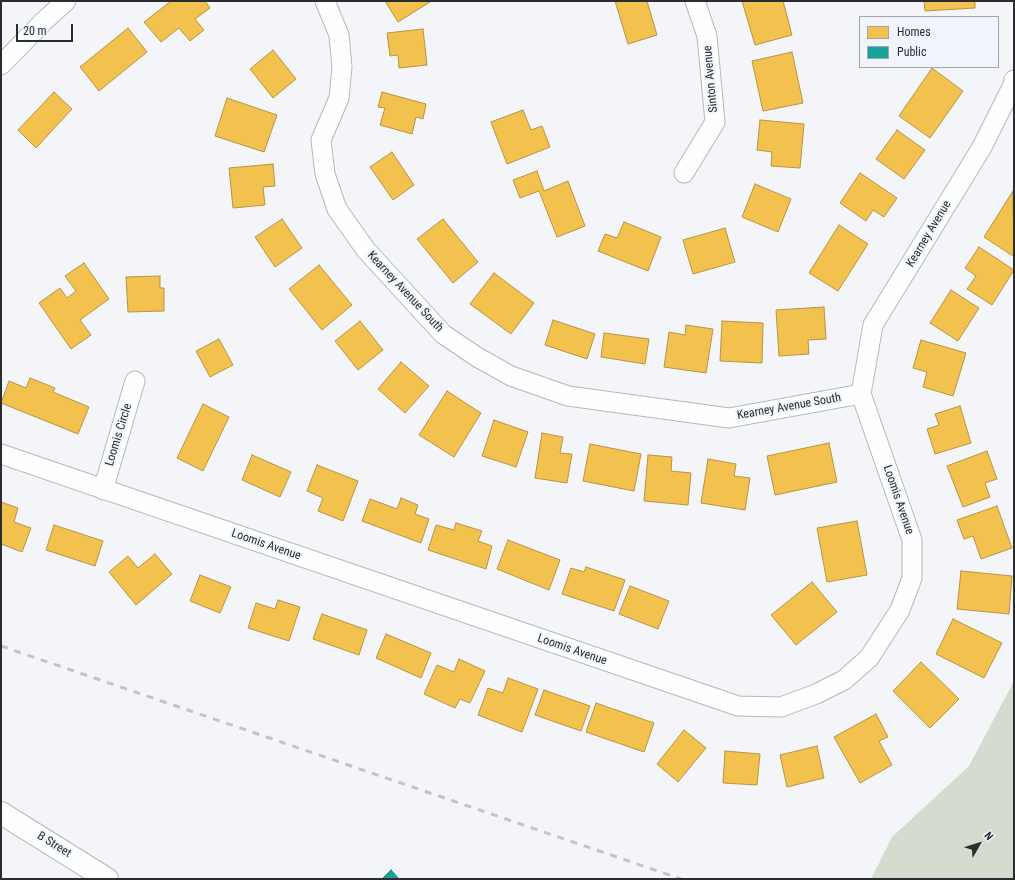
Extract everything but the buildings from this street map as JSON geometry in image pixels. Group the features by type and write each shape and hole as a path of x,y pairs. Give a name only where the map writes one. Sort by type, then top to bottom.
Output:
{"main road":[{"name":"B Street","path":"1,812 107,879"}],"street":[{"path":"1,66 44,21 66,1"},
{"name":"Kearney Avenue South","path":"325,1 339,35 342,67 340,98 321,140 325,174 337,209 366,250 443,334 477,357 511,376 568,396 729,418 861,394"},
{"name":"Sinton Avenue","path":"684,173 715,122 707,36 695,1"},
{"name":"Kearney Avenue","path":"861,394 873,325 982,147 1013,85 1014,80"},
{"name":"Loomis Circle","path":"103,490 136,381"},
{"name":"Loomis Avenue","path":"1,454 738,706 781,707 816,694 844,680 869,658 900,610 912,578 912,540 861,394"}],"shaded area":[{"path":"1014,681 1014,879 871,879 892,837 969,766"}],"railway":[{"path":"1,646 681,879"}]}
